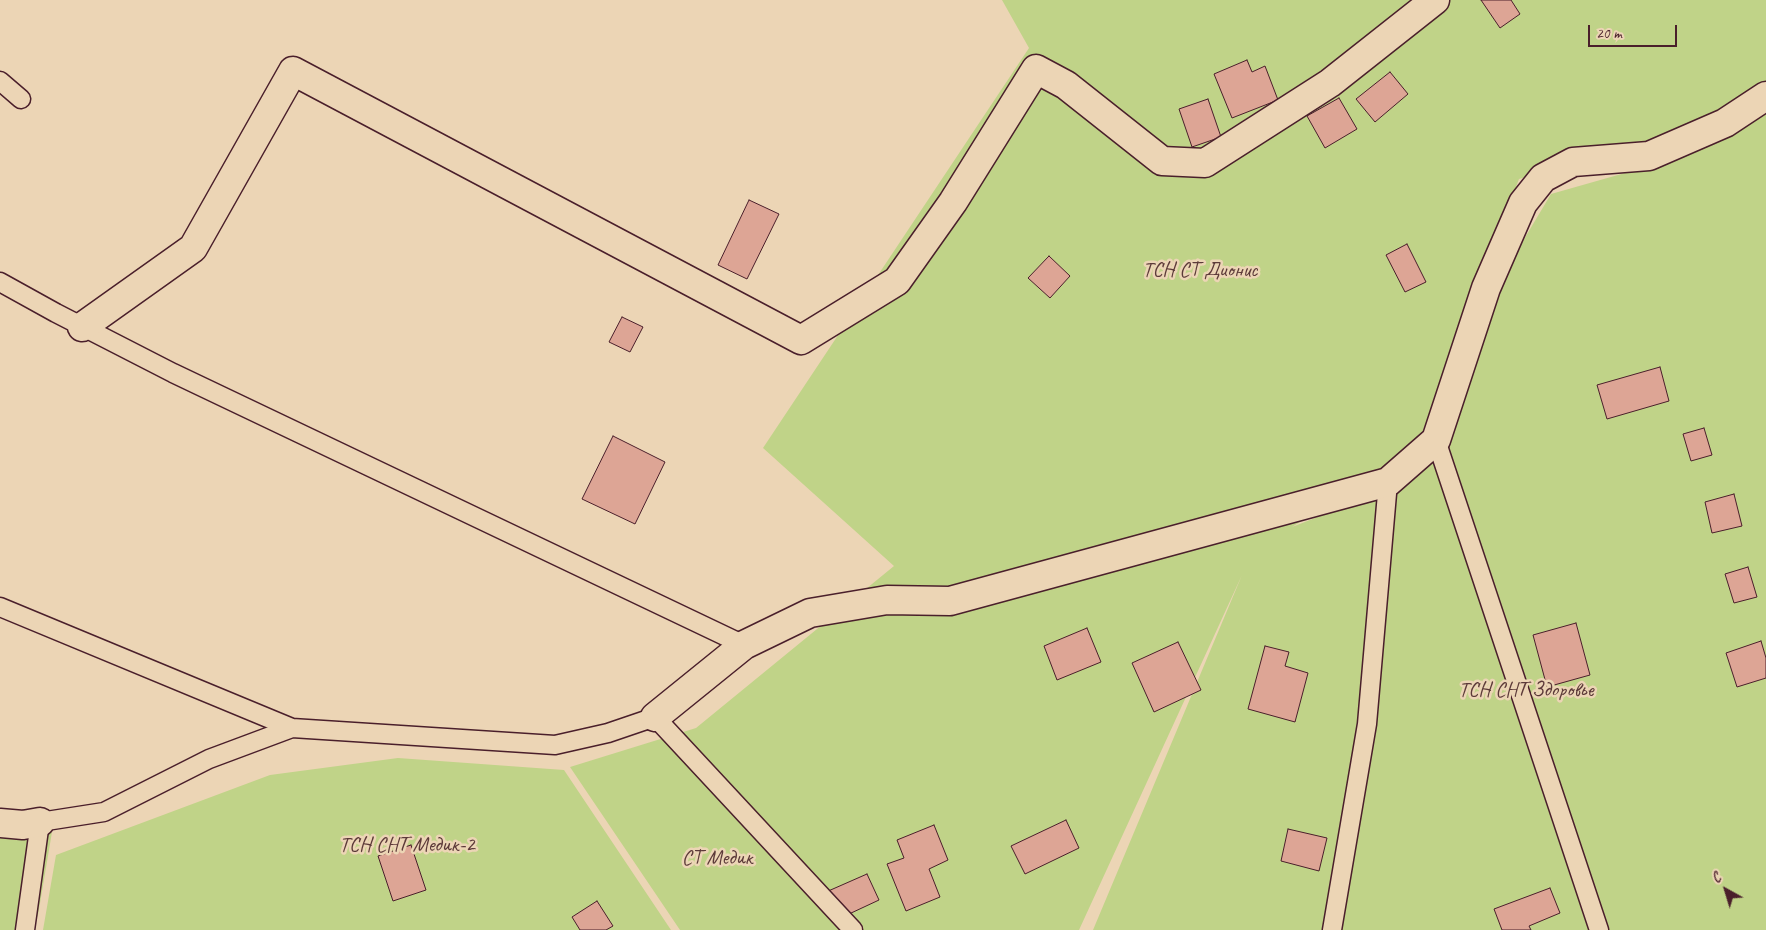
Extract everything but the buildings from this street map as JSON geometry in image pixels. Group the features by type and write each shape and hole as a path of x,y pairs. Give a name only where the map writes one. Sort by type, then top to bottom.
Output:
{"street":[{"path":"82,327 193,248 293,70 801,340 897,281 953,202 1036,69 1066,86 1162,161 1205,163 1330,83 1435,0"},
{"path":"655,717 744,645 810,613 886,600 950,601 1388,482 1436,440 1486,288 1522,203 1543,178 1573,162 1649,156 1725,122 1766,96"},
{"path":"0,823 23,825 40,822"}],"lane":[{"path":"0,81 21,99"},
{"path":"0,282 82,327 173,373 744,645"},
{"path":"1436,440 1600,930"},
{"path":"1332,930 1367,724 1388,482"},
{"path":"0,607 292,728 555,745 608,733 655,717 853,930"},
{"path":"25,930 40,822 104,812 210,760 292,728"}],"green space":[{"path":"1002,0 1766,0 1766,84 1735,114 1519,179 1421,436 1380,472 1292,527 1415,479 1449,436 1511,261 1551,194 1646,167 1766,101 1766,930 1093,930 1242,575 1079,930 680,930 570,767 696,728 894,566 763,448 1029,48"},
{"name":"ТСН СНТ Медик-2","path":"398,758 564,770 671,930 43,930 56,855 270,775"},
{"path":"0,828 52,832 38,915 31,930 0,930"}],"park label":[{"name":"ТСН СТ Дионис","path":"1200,270"},
{"name":"ТСН СНТ Здоровье","path":"1526,690"},
{"name":"СТ Медик","path":"717,858"}]}
